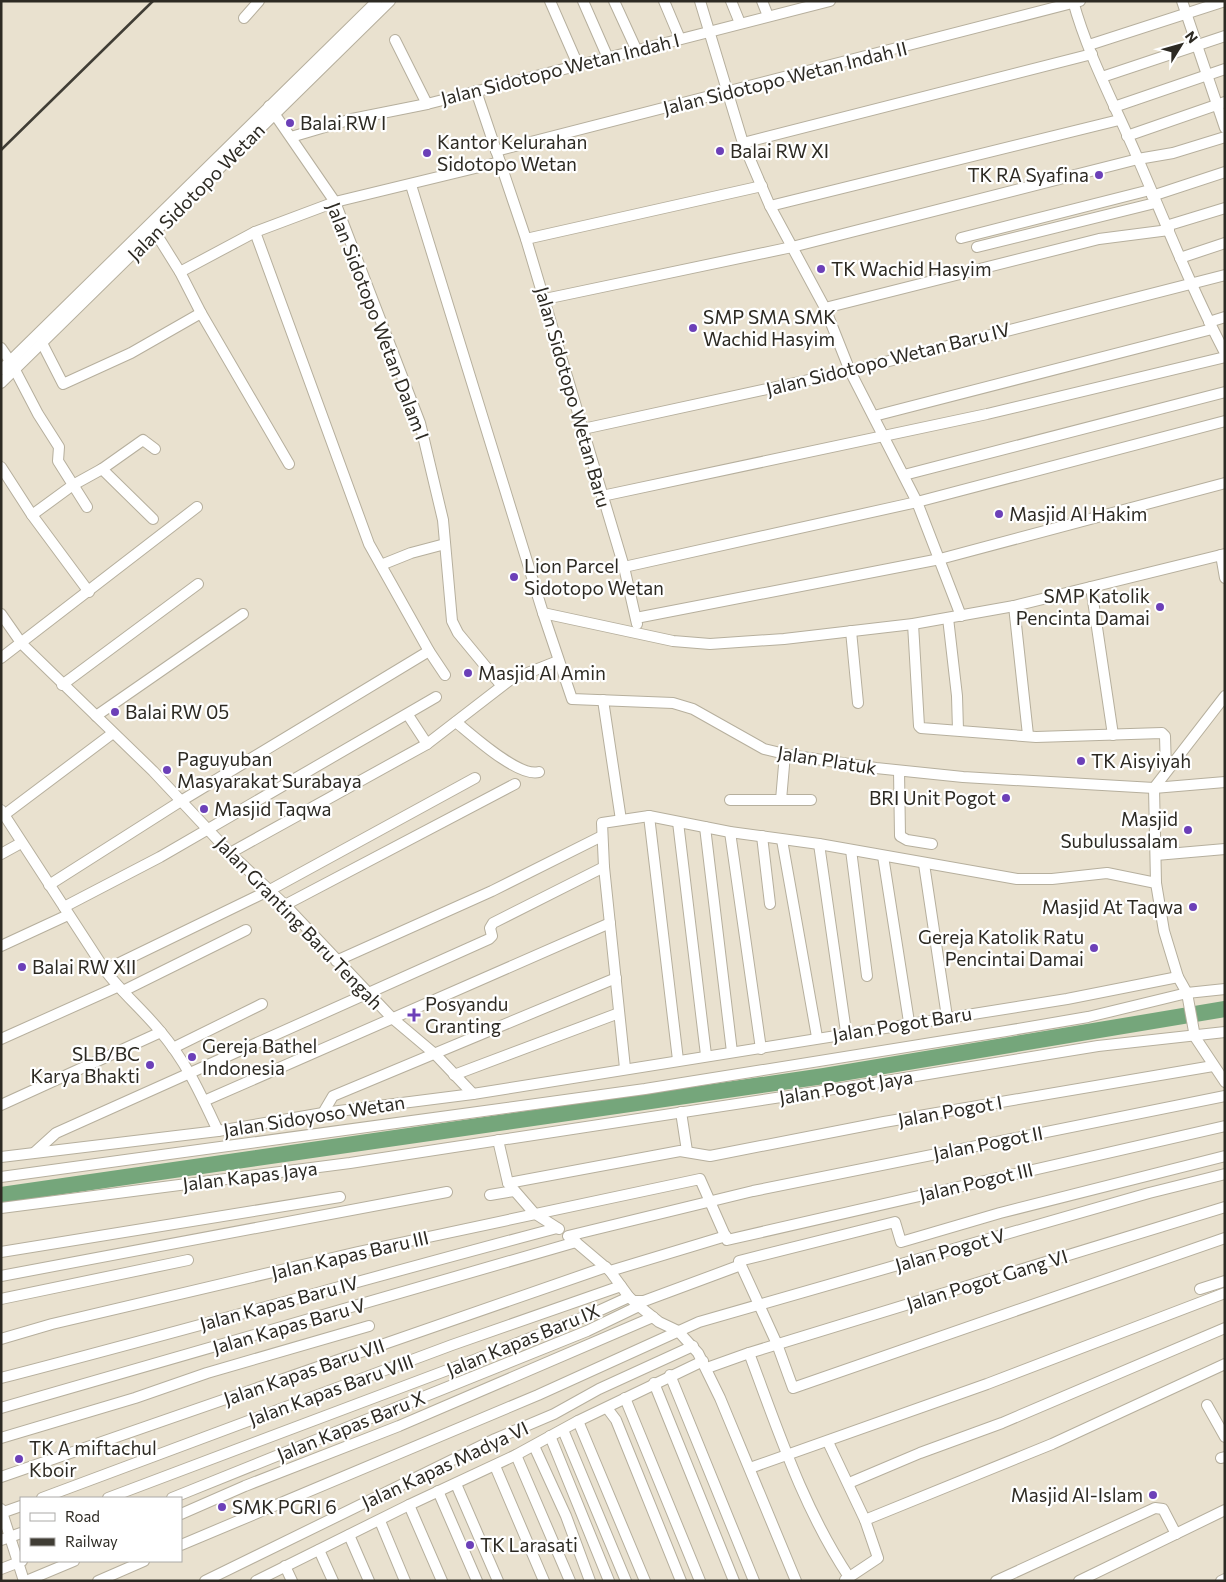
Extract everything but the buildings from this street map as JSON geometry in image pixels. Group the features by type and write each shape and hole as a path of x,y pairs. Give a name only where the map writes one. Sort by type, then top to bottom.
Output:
{"street":[{"path":"244,18 259,1"},
{"name":"Jalan Sidotopo Wetan","path":"1,370 13,365 42,343 155,232 377,1"},
{"name":"Jalan Sidotopo Wetan","path":"1,383 13,365 151,225 390,1"},
{"path":"550,1 578,66"},
{"path":"583,1 608,58"},
{"path":"614,1 637,51"},
{"path":"664,1 680,39"},
{"path":"700,1 710,30 726,93 770,206 825,308 850,370 917,502 961,616"},
{"path":"731,1 740,23"},
{"path":"762,1 768,16"},
{"name":"Jalan Sidotopo Wetan Indah I","path":"291,137 352,119 427,104 637,51 768,16 795,6 830,1"},
{"path":"1182,1 1207,74 1221,104 1225,128"},
{"path":"744,143 1090,50 1225,1"},
{"path":"602,496 987,414 1225,355 1191,284 1119,120 1090,50 1075,2"},
{"name":"Jalan Sidotopo Wetan Indah II","path":"496,151 1075,2"},
{"path":"1102,77 1225,36"},
{"path":"395,40 427,104"},
{"path":"1114,107 1225,69"},
{"name":"Jalan Sidotopo Wetan Baru","path":"476,91 526,239 624,567 640,634"},
{"path":"1127,136 1221,104"},
{"name":"Jalan Sidotopo Wetan Dalam I","path":"272,110 335,202 420,423 443,520 454,627 501,685"},
{"path":"770,206 1119,120"},
{"path":"544,299 792,247 1138,160 1173,153 1225,137"},
{"path":"180,272 255,232 335,202 500,162"},
{"path":"978,247 1152,196 1225,172"},
{"name":"Jalan Platuk","path":"411,185 558,661 572,699 673,703 693,709 764,749 785,754 899,771 1154,788 1225,782"},
{"path":"526,239 762,186"},
{"path":"961,238 1152,196"},
{"path":"825,308 1099,239 1168,228 1225,208"},
{"path":"155,232 180,272 201,314 289,464"},
{"path":"255,232 369,544 429,652 446,675"},
{"path":"1180,258 1225,243"},
{"name":"Jalan Sidotopo Wetan Baru IV","path":"583,429 850,370 1225,275"},
{"path":"42,343 63,384 132,353 201,314"},
{"path":"874,416 1211,326 1225,317"},
{"path":"1,348 13,365 38,414 60,446 58,461 87,507"},
{"path":"904,475 1225,392"},
{"path":"624,567 917,502 1225,421"},
{"path":"32,515 73,485 102,469 142,440 155,449"},
{"path":"1,467 32,515 89,592"},
{"path":"102,469 153,519"},
{"path":"636,618 940,559 1225,483"},
{"path":"1,658 22,644 198,506"},
{"path":"381,565 412,553 446,544"},
{"path":"543,613 640,634 710,644 784,639 913,624 961,616 1014,606 1223,554 1225,578"},
{"path":"62,685 198,584"},
{"path":"1091,587 1113,735"},
{"path":"1014,606 1028,735"},
{"name":"Jalan Granting Baru Tengah","path":"1,614 22,644 62,685 96,716 207,830 285,905 392,1018 436,1055 473,1094"},
{"path":"96,716 243,614"},
{"path":"948,618 957,696 958,730"},
{"path":"913,624 918,726 921,728 1036,737 1162,733 1165,741 1166,772"},
{"path":"851,631 858,703"},
{"path":"49,885 181,802 429,652"},
{"path":"230,853 427,744 501,685 558,661"},
{"path":"1225,696 1154,788 1156,883 1164,931 1178,977 1187,995 1194,1035 1225,1082"},
{"path":"1,946 66,911 342,750 408,715 436,697"},
{"path":"603,700 621,820"},
{"path":"408,715 427,744"},
{"path":"456,722 508,762 531,773 539,772"},
{"path":"113,733 3,813 21,844 105,970 120,989 161,1032 192,1074 218,1131"},
{"path":"781,800 785,754"},
{"path":"899,771 900,836 907,840 932,844"},
{"path":"105,970 270,890 475,778"},
{"path":"285,905 515,784"},
{"path":"730,800 811,800"},
{"path":"649,816 678,1060"},
{"path":"625,1068 601,823 649,816 730,832 819,844 1017,880 1052,879 1107,873 1156,883"},
{"path":"678,822 706,1055"},
{"path":"705,827 732,1052"},
{"path":"730,832 761,1048"},
{"path":"336,961 492,891 602,836"},
{"path":"762,836 770,904"},
{"path":"782,840 817,1037"},
{"path":"1,854 21,844"},
{"path":"819,844 846,1032"},
{"path":"1156,855 1225,849"},
{"path":"852,850 867,976"},
{"path":"883,856 909,1022"},
{"path":"924,864 947,1016"},
{"path":"35,1152 56,1133 192,1074 489,939 492,936 490,928 493,922 604,867"},
{"path":"204,1100 610,923"},
{"path":"1,1039 120,989 246,930"},
{"name":"Jalan Pogot Baru","path":"625,1068 761,1048 846,1032 1067,998 1178,977"},
{"path":"323,1113 332,1096 436,1055 616,978"},
{"path":"1,1178 646,1089 1088,1017 1187,995 1225,989"},
{"path":"173,1048 262,1004"},
{"path":"454,1075 619,1013"},
{"path":"1,1105 161,1032"},
{"name":"Jalan Pogot Jaya","path":"498,1140 1098,1046 1225,1032"},
{"name":"Jalan Pogot I","path":"687,1151 696,1155 710,1156 884,1122 1213,1066"},
{"name":"Jalan Sidoyoso Wetan","path":"1,1157 218,1131 323,1113 473,1094 625,1068"},
{"name":"Jalan Pogot II","path":"712,1201 752,1191 1225,1096"},
{"path":"490,1195 511,1187 687,1151 681,1112"},
{"name":"Jalan Pogot III","path":"608,1269 727,1238 1225,1126"},
{"path":"498,1140 511,1187 534,1213 572,1239 608,1269 634,1301 653,1317 678,1331 689,1348 705,1364 796,1581"},
{"name":"Jalan Kapas Jaya","path":"1,1208 350,1163 498,1140"},
{"path":"1225,1156 1000,1213 900,1242 895,1222 739,1261 777,1344 792,1387 930,1342 1225,1238"},
{"name":"Jalan Pogot V","path":"678,1331 699,1322 758,1304 1149,1193 1225,1174"},
{"name":"Jalan Kapas Baru III","path":"1,1339 52,1324 534,1213 700,1179 712,1201"},
{"path":"1,1276 447,1192"},
{"path":"1,1252 340,1197"},
{"path":"712,1201 727,1238"},
{"name":"Jalan Kapas Baru V","path":"1,1408 572,1239 712,1201"},
{"name":"Jalan Pogot Gang VI","path":"256,1581 438,1491 495,1466 578,1421 670,1375 749,1353 1225,1207"},
{"name":"Jalan Kapas Baru IV","path":"1,1378 557,1228"},
{"path":"1,1299 188,1260"},
{"path":"634,1301 644,1301 741,1265"},
{"name":"Jalan Kapas Baru VII","path":"1,1477 608,1269"},
{"path":"1200,1289 1225,1281"},
{"name":"Jalan Kapas Baru VIII","path":"45,1497 452,1345 621,1286"},
{"path":"750,1468 828,1442 987,1384 1225,1293"},
{"name":"Jalan Kapas Baru IX","path":"111,1497 594,1313 634,1301"},
{"name":"Jalan Kapas Baru X","path":"174,1497 587,1331 634,1301"},
{"path":"182,1514 399,1426 653,1317"},
{"path":"1,1438 265,1355 370,1326"},
{"path":"849,1483 920,1453 1002,1423 1225,1328"},
{"path":"182,1545 538,1395 678,1331"},
{"name":"Jalan Kapas Madya VI","path":"205,1581 689,1348"},
{"path":"749,1353 809,1508 846,1579 878,1558 865,1520 828,1442"},
{"path":"865,1520 1052,1444 1225,1364"},
{"path":"670,1375 754,1581"},
{"path":"654,1383 734,1581"},
{"path":"625,1398 700,1581"},
{"path":"1207,1405 1225,1437"},
{"path":"607,1408 616,1420 681,1581"},
{"path":"578,1421 645,1581"},
{"path":"563,1430 626,1581"},
{"path":"550,1436 610,1581"},
{"path":"534,1446 566,1516 590,1581"},
{"path":"516,1455 570,1581"},
{"path":"495,1466 544,1581"},
{"path":"456,1484 498,1581"},
{"path":"438,1491 477,1581"},
{"path":"409,1505 442,1581"},
{"path":"20,1506 2,1512 6,1539 20,1562 25,1581 72,1562"},
{"path":"996,1581 1156,1508 1163,1509 1166,1512 1176,1534"},
{"path":"1079,1581 1225,1510"},
{"path":"380,1521 405,1581"},
{"path":"6,1539 20,1533"},
{"path":"349,1535 369,1581"},
{"path":"319,1550 333,1581"},
{"path":"1,1569 20,1562"},
{"path":"98,1581 142,1562"},
{"path":"285,1566 292,1581"},
{"path":"1221,1581 1225,1579"}],"waterway":[{"path":"1,1195 824,1076 1225,1009"}],"railway":[{"path":"1,150 153,1"}],"place":[{"name":"Balai RW I","path":"290,123"},
{"name":"Balai RW XI","path":"720,151"},
{"name":"Kantor Kelurahan Sidotopo Wetan","path":"427,153"},
{"name":"TK RA Syafina","path":"1099,175"},
{"name":"TK Wachid Hasyim","path":"821,269"},
{"name":"SMP SMA SMK Wachid Hasyim","path":"693,328"},
{"name":"Masjid Al Hakim","path":"999,514"},
{"name":"Lion Parcel Sidotopo Wetan","path":"514,577"},
{"name":"SMP Katolik Pencinta Damai","path":"1160,607"},
{"name":"Masjid Al Amin","path":"468,673"},
{"name":"Balai RW 05","path":"115,712"},
{"name":"TK Aisyiyah","path":"1081,761"},
{"name":"Paguyuban Masyarakat Surabaya","path":"167,770"},
{"name":"BRI Unit Pogot","path":"1006,798"},
{"name":"Masjid Taqwa","path":"204,809"},
{"name":"Masjid Subulussalam","path":"1188,830"},
{"name":"Masjid At Taqwa","path":"1193,907"},
{"name":"Gereja Katolik Ratu Pencintai Damai","path":"1094,948"},
{"name":"Balai RW XII","path":"22,967"},
{"name":"Posyandu Granting","path":"414,1015"},
{"name":"Gereja Bathel Indonesia","path":"192,1057"},
{"name":"SLB/BC Karya Bhakti","path":"150,1065"},
{"name":"TK A miftachul Kboir","path":"19,1459"},
{"name":"Masjid Al-Islam","path":"1153,1495"},
{"name":"SMK PGRI 6","path":"222,1507"},
{"name":"TK Larasati","path":"470,1545"}]}
